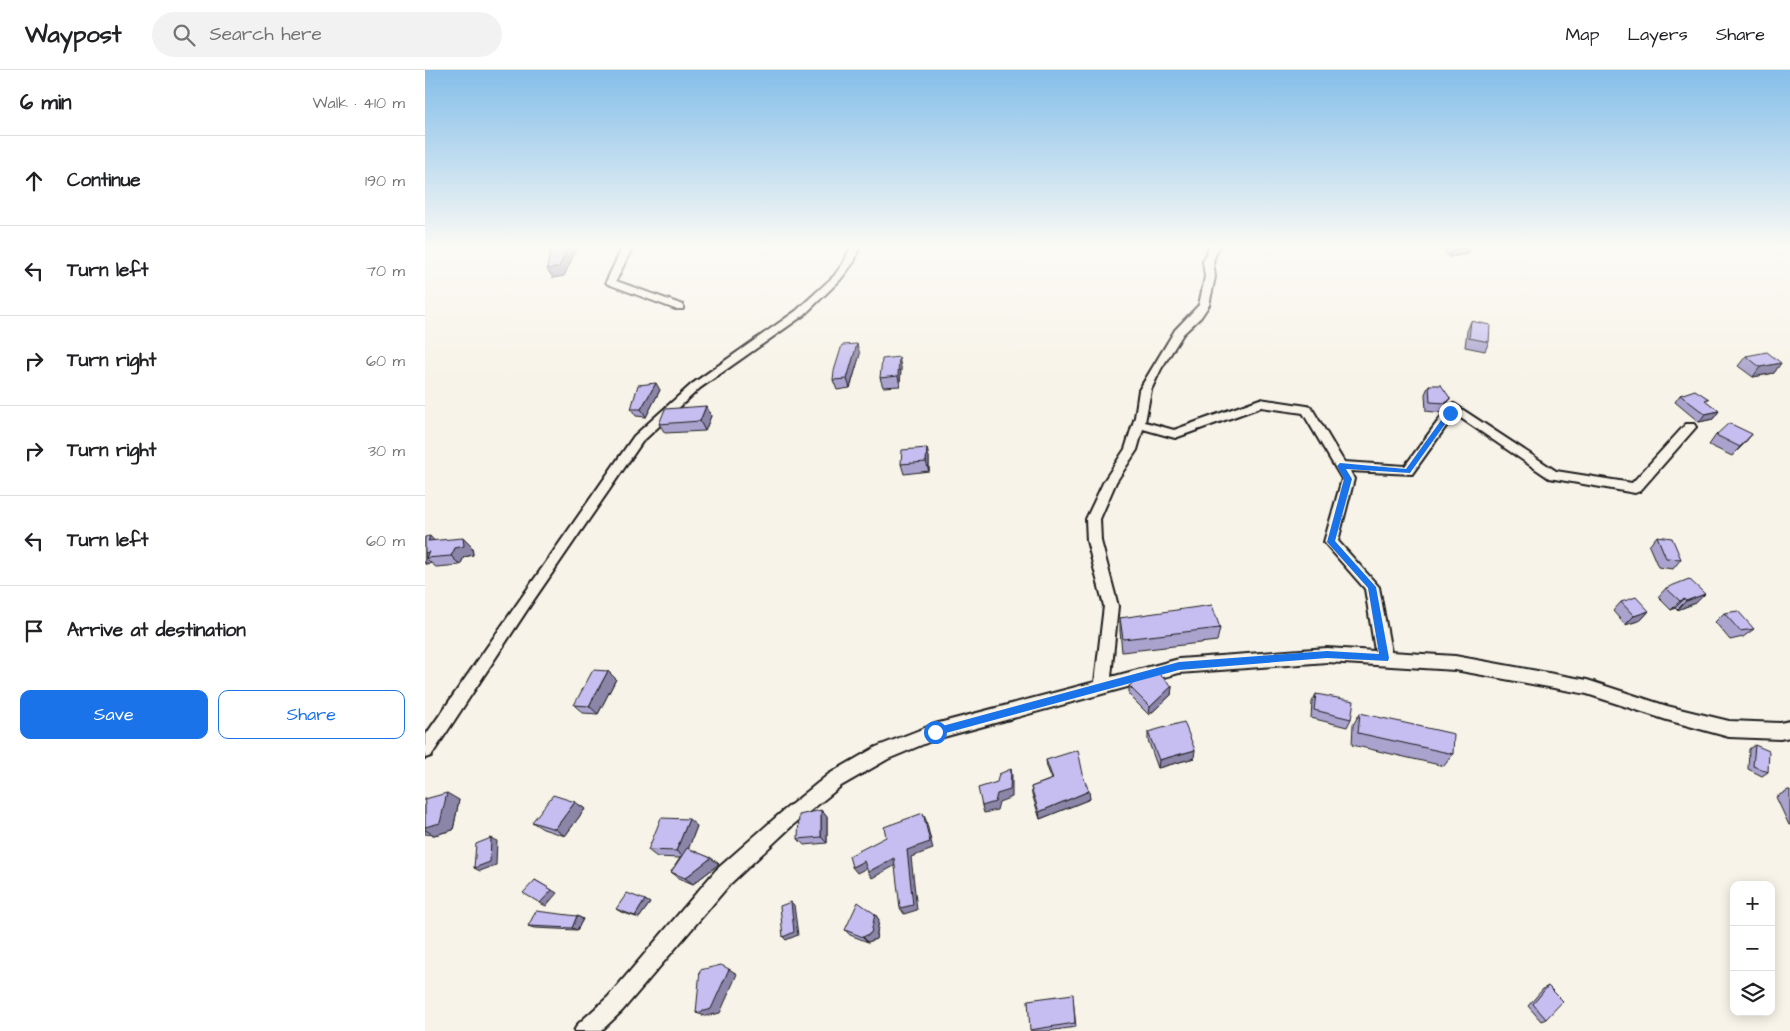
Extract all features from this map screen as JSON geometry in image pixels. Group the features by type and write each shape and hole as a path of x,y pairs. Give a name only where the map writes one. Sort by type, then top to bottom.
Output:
{"street":[{"path":"634,291 679,308"},
{"path":"425,750 638,439 669,408 696,386 800,313 823,291"},
{"path":"1102,686 1111,606 1094,541 1093,519 1110,481 1131,450 1139,424 1145,390 1179,332 1197,315 1204,304 1207,291"},
{"path":"1139,424 1175,434 1259,403 1307,410 1348,479 1331,542 1372,587 1384,658"},
{"path":"1340,466 1408,471 1454,408 1553,475 1635,488 1690,427 1679,439"},
{"path":"585,1031 615,1004 723,877 788,818 835,780 882,753 935,732 1179,666 1327,654 1455,663 1587,687 1667,713 1729,729 1780,731 1790,729"}],"building":[{"path":"1471,321 1490,325 1489,342 1469,338"},
{"path":"857,344 847,379 833,380 842,345"},
{"path":"1767,352 1781,363 1760,367 1746,356"},
{"path":"899,357 898,376 880,378 882,359"},
{"path":"656,383 641,409 631,409 638,385"},
{"path":"1429,385 1441,385 1450,398 1446,403 1430,402"},
{"path":"1695,390 1709,399 1705,400 1719,411 1705,414 1680,395"},
{"path":"706,406 700,421 659,424 665,409"},
{"path":"1729,423 1752,434 1740,447 1716,435"},
{"path":"927,448 926,462 901,464 902,450"},
{"path":"430,536 428,541 463,538 464,546 455,548 451,556 426,558 429,552 425,553 425,537"},
{"path":"1657,536 1672,538 1681,559 1666,558"},
{"path":"1689,579 1705,594 1686,601 1684,599 1680,601 1666,588"},
{"path":"1636,597 1649,611 1634,616 1621,602"},
{"path":"1212,605 1220,628 1123,639 1120,618"},
{"path":"1738,611 1754,629 1740,631 1724,613"},
{"path":"593,670 608,671 589,706 574,705"},
{"path":"1158,673 1172,686 1150,707 1129,686 1144,676"},
{"path":"1316,694 1354,701 1351,719 1314,710"},
{"path":"1360,713 1454,734 1453,754 1358,733"},
{"path":"1184,722 1195,750 1159,760 1148,732"},
{"path":"1755,745 1769,751 1768,772 1753,766"},
{"path":"1078,750 1084,779 1089,791 1039,812 1031,787 1053,779 1046,760"},
{"path":"1011,769 1010,790 997,794 995,802 982,806 978,788 997,782 999,774"},
{"path":"447,793 440,823 425,827 425,799"},
{"path":"553,795 575,802 555,829 532,822"},
{"path":"821,810 821,837 798,839 799,815"},
{"path":"923,813 930,842 907,850 913,905 900,908 894,858 868,872 864,861 852,867 849,856 886,837 884,827"},
{"path":"661,818 689,819 676,851 648,850"},
{"path":"491,838 490,862 474,868 476,844"},
{"path":"687,848 711,858 685,878 671,872"},
{"path":"535,880 552,890 540,903 523,893"},
{"path":"627,893 645,900 635,916 616,909"},
{"path":"791,902 794,932 783,937 780,906"},
{"path":"858,902 875,914 871,933 863,937 845,930"},
{"path":"536,911 577,916 572,928 528,926"},
{"path":"721,965 729,969 711,1009 696,1013 700,970"},
{"path":"1548,986 1563,1001 1546,1019 1533,1004"},
{"path":"1073,994 1075,1023 1030,1030 1028,1000"}],"route":[{"path":"935,732 1179,666 1327,654 1384,658 1372,587 1331,542 1348,479 1340,466 1408,471 1450,413"}]}
